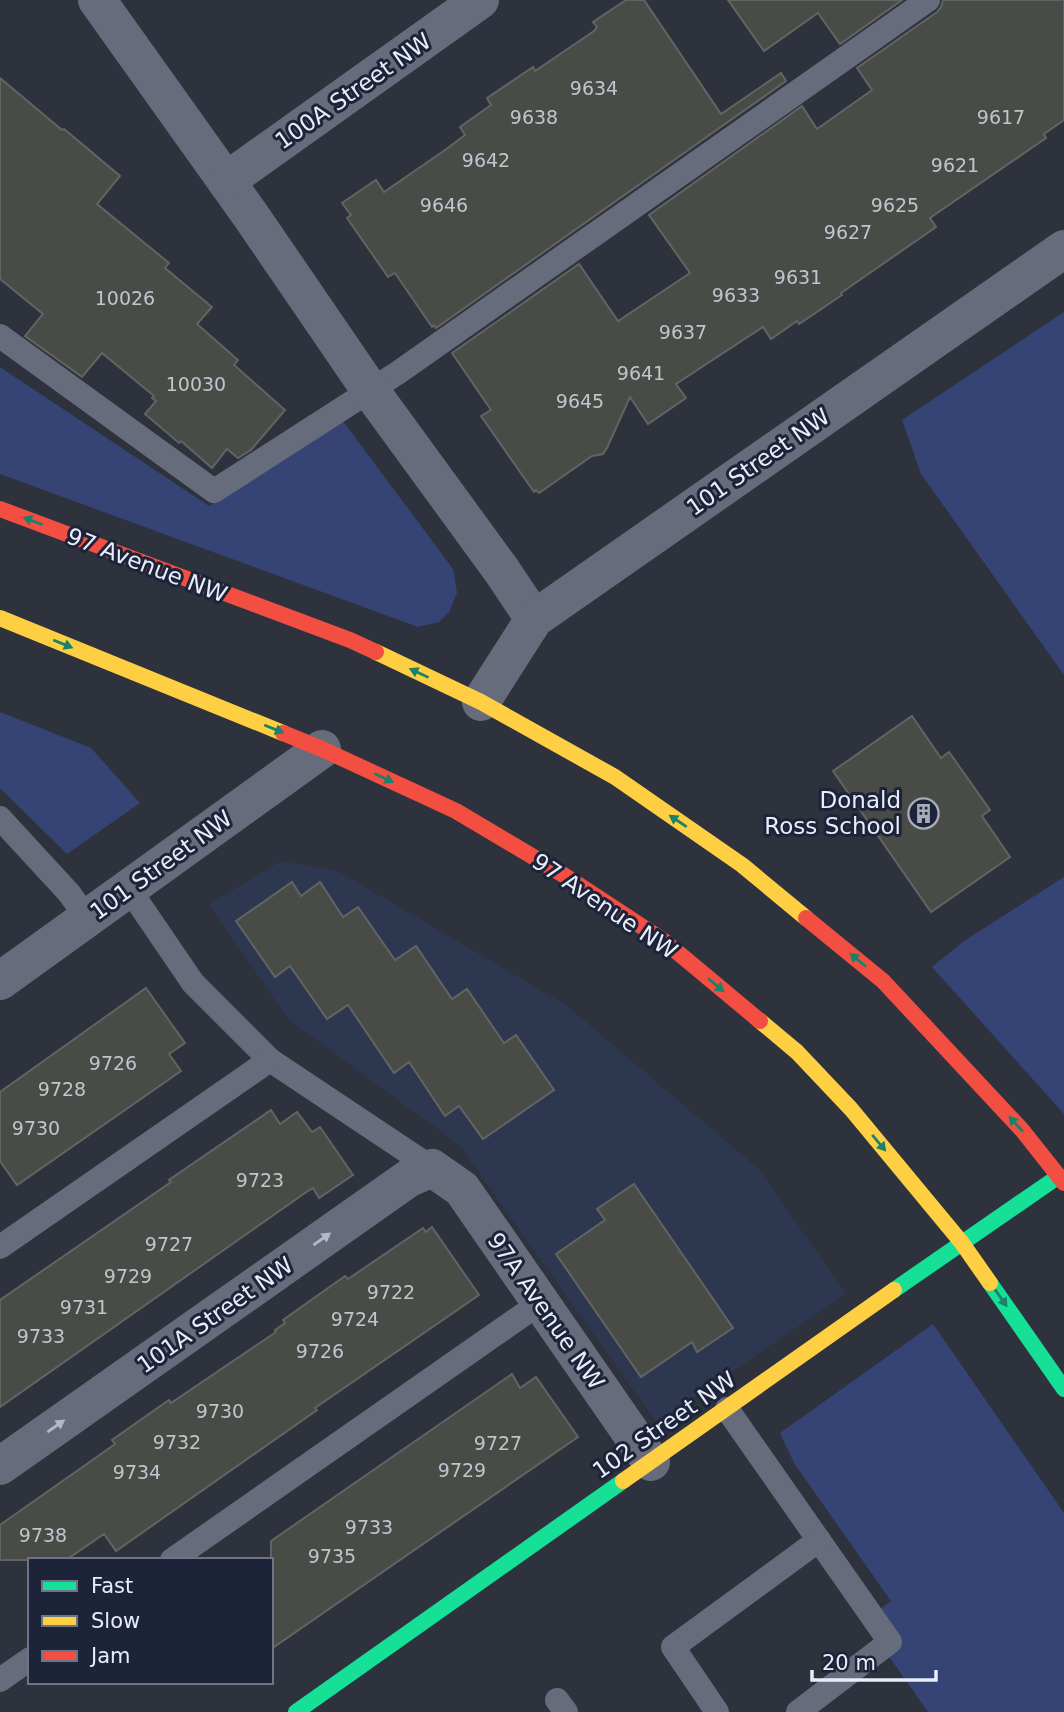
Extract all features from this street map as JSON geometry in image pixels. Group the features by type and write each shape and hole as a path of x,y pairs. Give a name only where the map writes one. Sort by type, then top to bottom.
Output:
{"main road":[{"name":"97 Avenue NW","path":"0,509 350,640 481,702 615,777 752,873 883,981 1022,1130 1062,1180"},
{"name":"97 Avenue NW","path":"0,618 322,749 456,811 562,874 663,941 797,1052 850,1109 962,1242 1064,1389"},
{"name":"102 Street NW","path":"296,1712 962,1242 1062,1180"}],"street":[{"path":"97,0 370,390 534,618"},
{"name":"100A Street NW","path":"226,181 480,0"},
{"name":"101 Street NW","path":"481,702 534,618 1064,249"},
{"name":"101 Street NW","path":"0,981 322,749"},
{"name":"97A Avenue NW","path":"432,1168 462,1189 652,1462"},
{"name":"101A Street NW","path":"0,1466 409,1178 432,1168"}],"lane":[{"path":"0,336 214,491 399,372 928,0"},
{"path":"0,818 69,892 87,918"},
{"path":"129,889 193,983 270,1060 432,1168"},
{"path":"0,1247 270,1060"},
{"path":"175,1558 540,1303"},
{"path":"727,1409 890,1642 798,1712"},
{"path":"717,1712 673,1647 820,1540"},
{"path":"0,1679 28,1660"}],"shaded area":[{"path":"1064,312 1064,675 921,474 902,420"},
{"path":"0,367 209,506 343,421 453,569 457,593 449,612 439,622 418,627 0,474"},
{"path":"0,712 91,748 140,803 67,854 0,788"},
{"path":"281,861 338,871 566,1005 760,1170 846,1294 657,1423 459,1145 288,1019 209,904"},
{"path":"1064,877 1064,1114 932,967 964,941"},
{"path":"933,1324 1064,1513 1064,1712 928,1712 864,1621 891,1601 794,1463 780,1433"}],"building":[{"path":"626,0 644,0 721,114 781,73 786,81 436,328 434,325 432,327 395,273 388,277 347,218 351,215 342,203 376,180 384,192 445,150 465,135 460,127 491,105 487,98 533,67 535,71 594,31 597,27 593,22"},
{"path":"728,0 902,0 840,44 818,13 764,51"},
{"path":"943,0 1064,0 1064,120 1044,134 1046,138 930,218 936,227 841,293 842,295 771,339 763,327 676,384 686,398 648,424 630,397 603,454 592,456 539,493 536,490 534,492 481,416 491,410 452,353 579,264 618,321 690,273 649,215 802,106 817,129 872,90 857,68 937,12"},
{"path":"0,78 120,176 97,204 169,263 165,268 212,307 197,324 238,360 234,365 285,410 251,450 238,458 227,449 212,468 145,414 156,401 152,398 154,396 102,353 82,377 25,336 43,314 0,279"},
{"name":"Donald Ross School","path":"912,716 941,758 949,752 990,810 982,816 1010,857 931,912 833,771"},
{"path":"292,882 301,896 320,882 343,917 358,907 395,960 416,946 452,999 467,989 504,1043 516,1035 554,1090 483,1139 459,1106 445,1116 409,1062 394,1073 348,1005 327,1019 290,966 275,977 236,921"},
{"path":"146,988 185,1043 169,1054 181,1071 17,1185 0,1161 0,1092"},
{"path":"271,1110 280,1124 297,1112 312,1132 320,1127 353,1175 319,1198 313,1188 305,1193 0,1407 0,1300"},
{"path":"634,1184 733,1328 697,1352 692,1342 641,1377 556,1254 605,1220 597,1209"},
{"path":"432,1227 479,1295 315,1408 317,1410 116,1551 104,1534 69,1558 0,1560 0,1525 115,1444 112,1440 169,1400 171,1403 276,1332 275,1330 285,1323 283,1320 345,1276 348,1279 423,1228 426,1232"},
{"path":"512,1374 520,1388 536,1377 578,1437 273,1648 271,1541"}],"traffic: fast":[{"path":"894,1290 1059,1176"},
{"path":"990,1283 1064,1389"},
{"path":"296,1712 623,1481"}],"traffic: slow":[{"path":"0,618 283,733"},
{"path":"376,652 481,702 615,777 742,865 806,918"},
{"path":"760,1021 797,1052 851,1109 962,1243 990,1283"},
{"path":"623,1481 894,1290"}],"traffic: jam":[{"path":"0,509 376,652"},
{"path":"283,733 456,811 562,874 664,941 760,1021"},
{"path":"806,918 883,981 1022,1130 1064,1183"}],"place":[{"name":"Donald Ross School","path":"924,813"}]}
